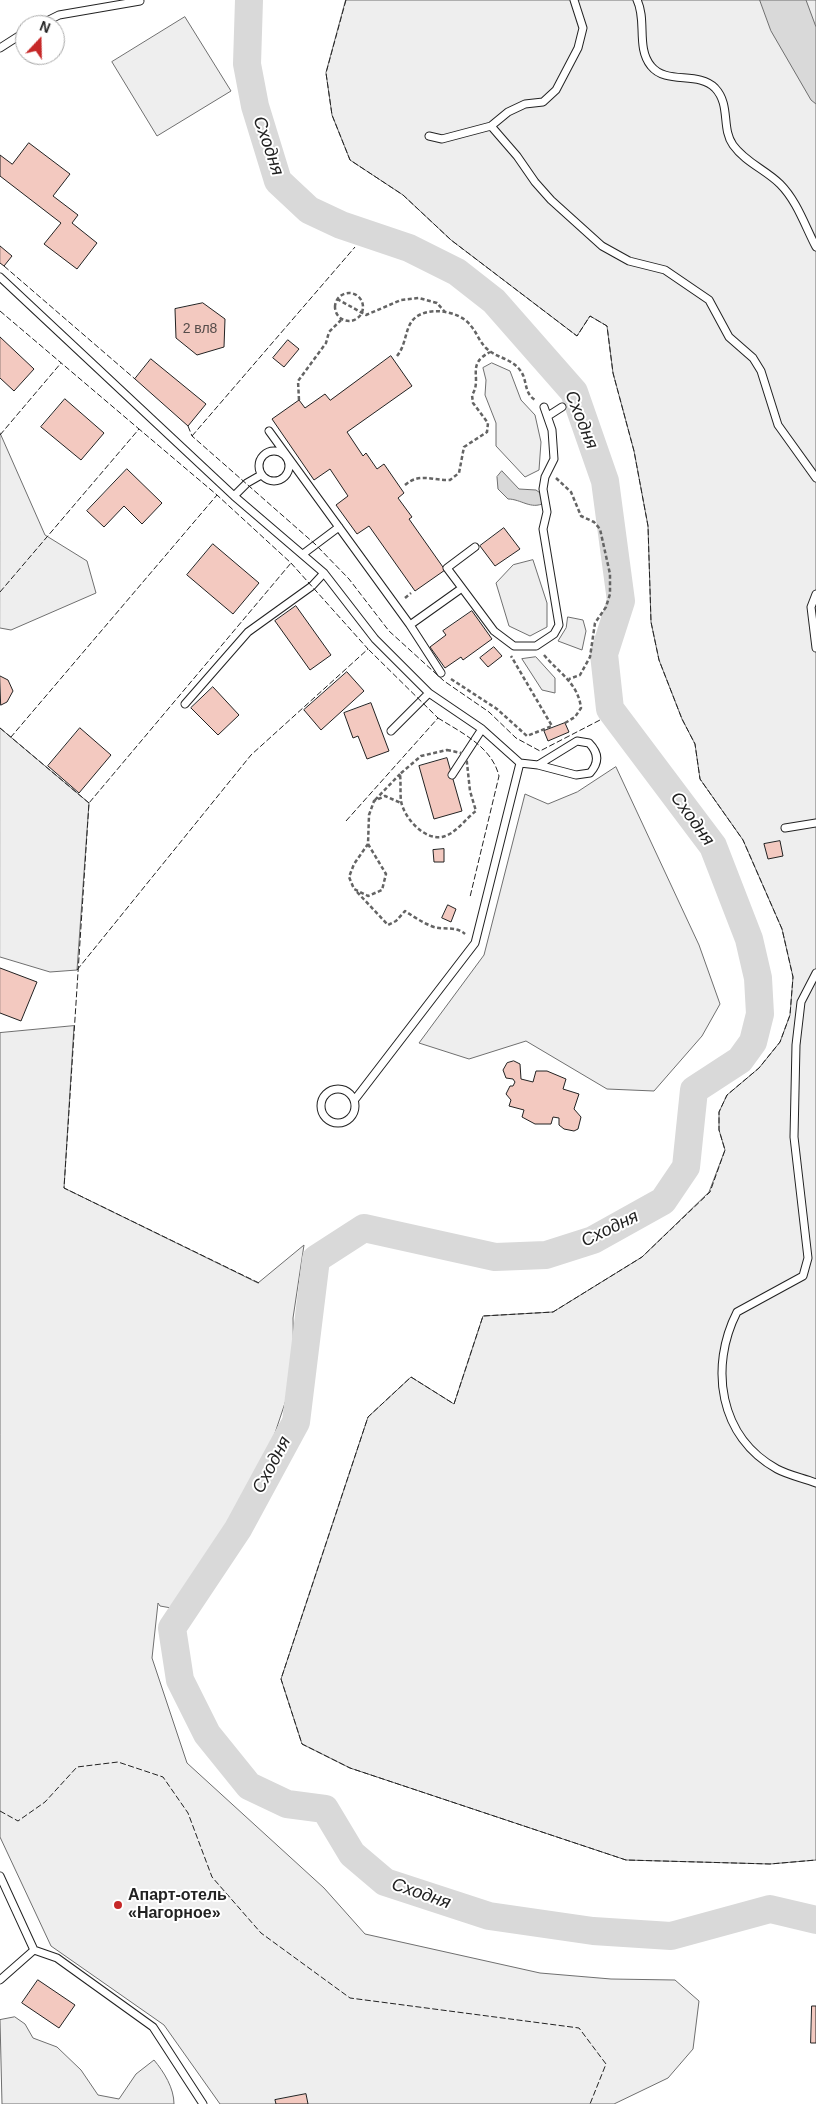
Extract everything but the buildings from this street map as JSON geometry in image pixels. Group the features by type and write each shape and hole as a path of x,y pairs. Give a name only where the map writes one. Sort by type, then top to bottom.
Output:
{"lane":[{"path":"429,136 442,139 491,126 508,112 525,104 543,102 556,90 578,48 583,28 574,0"},
{"path":"637,0 642,17 645,57 652,68 663,74 693,79 714,87 722,98 726,110 727,129 732,145 764,170 791,196 816,247"},
{"path":"59,15 140,1"},
{"path":"0,48 15,38"},
{"path":"491,126 551,200 602,246 629,261 666,270 709,300 729,337 753,358 761,371 778,425 816,478"},
{"path":"0,278 234,496 324,573 375,639 429,693 482,729 520,763 538,765 566,774 584,775 594,768 597,754 590,744 577,741 538,765"},
{"path":"475,547 447,568 494,632 514,646 536,646 554,634 559,625 543,530 547,512 543,490 554,459 552,430 544,407"},
{"path":"548,416 562,407"},
{"path":"269,431 410,625 441,673"},
{"path":"277,452 288,457 289,470 282,479 271,482 261,475 259,464 266,454 277,452"},
{"path":"234,496 247,483 261,475"},
{"path":"303,554 339,527"},
{"path":"185,704 248,632 312,586 324,573"},
{"path":"410,625 462,588"},
{"path":"816,594 811,607 816,648"},
{"path":"391,731 429,693"},
{"path":"452,775 482,729"},
{"path":"356,1098 342,1089 330,1091 322,1100 323,1115 328,1121 335,1124 348,1121 356,1110 356,1098 475,943 520,763"},
{"path":"784,828 816,823"},
{"path":"816,973 802,1002 796,1045 794,1137 808,1258 803,1276 737,1312 727,1338 720,1380 732,1421 757,1455 778,1469 816,1483"},
{"path":"0,1876 34,1950 57,1958 153,2028 203,2104"},
{"path":"0,1980 34,1950"}],"path":[{"path":"299,400 298,381 326,343 328,332 341,320 353,321 361,314 363,304 358,296 346,293 337,299 335,311 341,320"},
{"path":"337,299 361,314 376,313 383,307 400,300 419,298 437,303 445,312"},
{"path":"397,356 404,347 412,321 424,313 445,312 455,315 470,324 478,339 490,352 508,358 522,371 526,391 544,407"},
{"path":"405,485 413,479 426,477 450,480 459,472 464,447 487,432 488,423 473,403 472,396 477,388 475,367 481,356 490,352"},
{"path":"550,469 554,477 571,492 581,516 594,522 600,528 610,574 610,594 606,607 595,623 590,657 580,675 569,679"},
{"path":"441,673 497,709 527,736 552,726 515,665 503,638"},
{"path":"536,646 556,669 569,679 579,695 581,708 575,717 565,722"},
{"path":"354,889 368,896 382,890 386,874 368,844 369,815 374,801 400,774 420,756 447,750 466,754 470,791 476,811 456,829 442,837 426,834 411,821 402,803 400,774"},
{"path":"374,801 385,796 402,803"},
{"path":"368,844 354,864 349,878 354,889 388,925 396,921 405,911 420,921 436,928 461,930 475,943"}],"shaded area":[{"path":"346,0 816,0 816,1860 770,1864 626,1860 350,1768 302,1744 281,1679 368,1417 411,1377 454,1404 483,1316 553,1312 642,1257 709,1192 725,1150 719,1130 719,1112 727,1095 759,1068 780,1042 790,1015 793,977 782,929 743,840 700,779 695,744 682,719 659,660 651,622 648,526 634,451 613,373 607,326 590,316 577,336 451,240 403,195 350,160 332,115 326,73"},
{"path":"760,0 806,0 816,27 816,104 811,100 771,31"},
{"path":"185,17 231,91 157,136 112,62"},
{"path":"492,363 510,371 521,400 535,415 541,442 539,470 525,477 496,446 496,423 485,395 486,380 483,368"},
{"path":"0,433 45,535 87,561 96,593 11,630 0,628"},
{"path":"502,471 519,489 536,490 543,495 544,503 530,505 508,499 498,489 497,477"},
{"path":"533,560 547,603 547,627 530,636 509,626 496,583 513,565"},
{"path":"568,617 583,620 586,631 582,650 558,641 566,628"},
{"path":"536,657 555,678 555,693 542,690 522,659"},
{"path":"0,728 89,803 77,970 50,972 0,957"},
{"path":"616,767 699,945 720,1004 702,1036 654,1091 607,1089 526,1041 469,1059 419,1043 484,955 525,794 548,804 577,792"},
{"path":"74,1026 64,1188 258,1283 304,1245 293,1318 294,1376 272,1442 235,1518 177,1609 160,1606 158,1603 152,1658 187,1763 324,1888 365,1934 540,1973 611,1979 675,1980 699,2001 693,2049 668,2078 614,2104 220,2104 164,2025 51,1946 0,1837 0,1033"},
{"path":"15,2017 25,2024 33,2038 57,2047 81,2070 98,2095 119,2099 136,2074 154,2060 168,2080 174,2104 2,2104 0,2020"}],"waterway":[{"name":"Сходня","path":"249,0 247,64 255,106 278,181 309,210 341,225 409,248 457,272 494,301 574,392 605,481 621,601 604,654 610,709 713,846 749,939 758,978 760,1014 753,1042 740,1060 694,1090 686,1167 663,1201 593,1240 546,1255 495,1257 364,1228 316,1259 296,1422 238,1529 172,1628 180,1680 207,1734 249,1786 287,1804 325,1809 352,1854 385,1882 489,1916 593,1931 671,1936 770,1909 816,1920"}],"fence":[{"path":"346,0 326,73 332,115 350,160 403,195 451,240 577,336 590,316 607,326 613,373 634,451 648,526 651,622 659,660 682,719 695,744 700,779 743,840 782,929 793,977 790,1015 780,1042 759,1068 727,1095 719,1112 719,1130 725,1150 710,1192 642,1257 553,1312 483,1316 454,1404 411,1377 368,1417 281,1679 302,1744 350,1768 626,1860 770,1864 816,1860"},
{"path":"192,436 355,247"},
{"path":"4,266 135,379"},
{"path":"0,311 139,429"},
{"path":"0,435 61,363"},
{"path":"188,426 192,436 315,544 349,579 389,631 444,681 489,712 516,738 540,751 602,719"},
{"path":"0,592 139,429 217,495 11,737"},
{"path":"77,970 251,755 368,649 291,563 217,495"},
{"path":"259,1283 64,1188 89,803 291,563"},
{"path":"346,821 438,718 368,649"},
{"path":"438,718 466,735 483,749 490,757 499,776 470,897"},
{"path":"0,728 89,803"},
{"path":"0,1811 18,1821 45,1802 77,1767 118,1762 163,1777 188,1813 212,1877 261,1933 350,1998 579,2028 606,2064 590,2104"}],"place":[{"name":"Апарт-отель «Нагорное»","path":"118,1905"}]}
